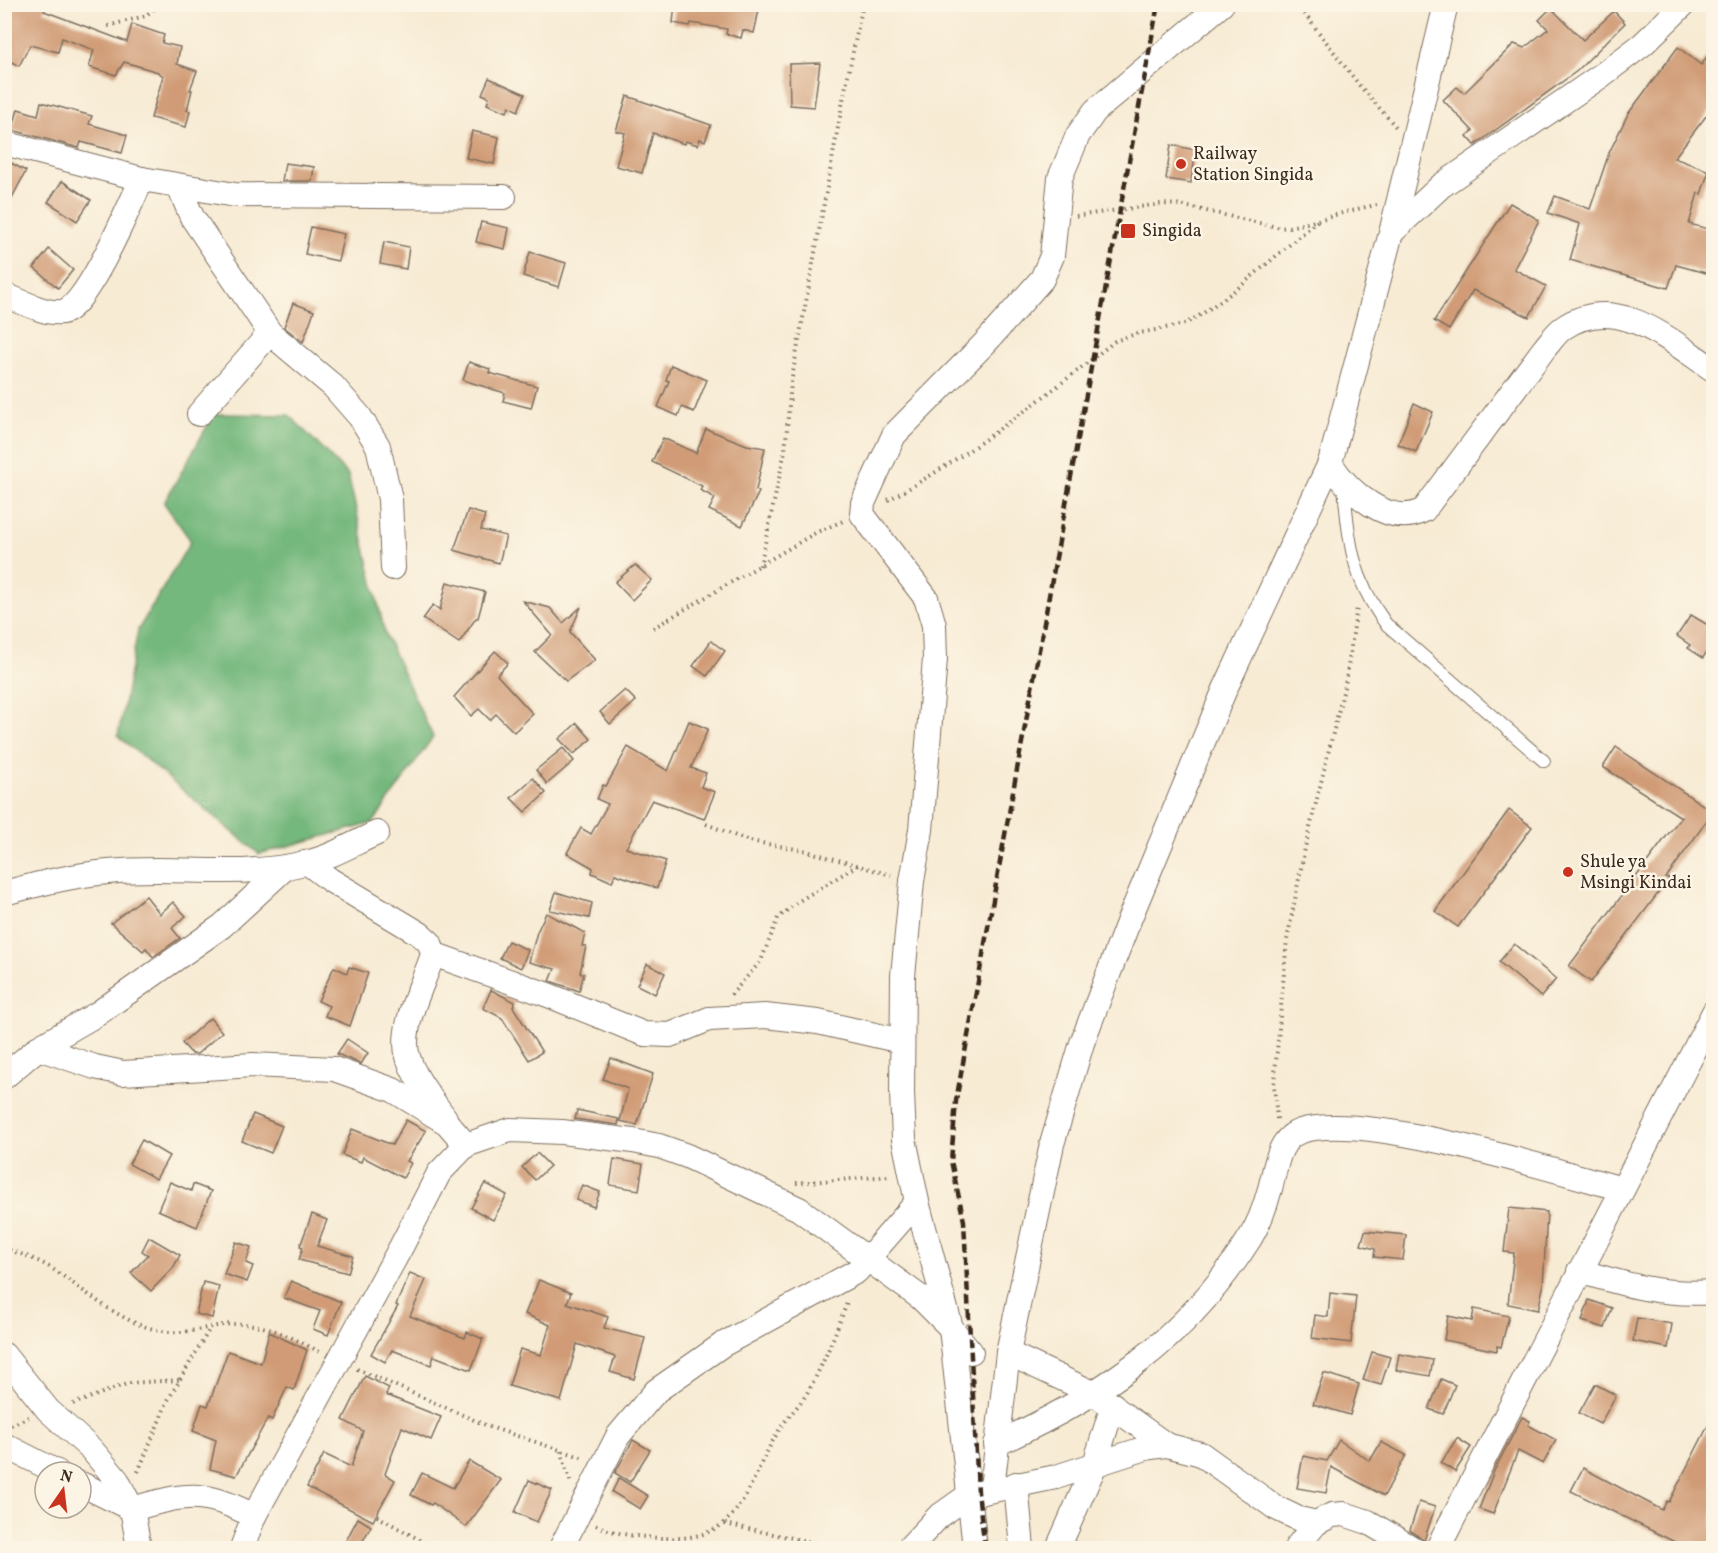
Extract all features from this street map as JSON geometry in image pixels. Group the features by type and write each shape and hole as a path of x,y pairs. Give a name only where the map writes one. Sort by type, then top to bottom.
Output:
{"street":[{"path":"975,1548 951,1328 917,1202 904,1139 901,1041 912,881 921,830 935,659 934,625 926,598 862,514 870,483 894,435 986,342 1042,279 1052,256 1060,178 1078,135 1095,111 1222,4"},
{"path":"992,1488 1008,1353 1052,1143 1082,1043 1129,920 1225,689 1330,463 1399,202 1446,4"},
{"path":"1391,233 1441,186 1643,44 1684,4"},
{"path":"4,143 142,179 235,195 504,197"},
{"path":"4,295 52,312 65,312 74,307 93,278 142,179"},
{"path":"179,187 192,217 270,333 333,386 360,417 378,446 390,498 393,568"},
{"path":"1330,463 1343,483 1371,506 1406,515 1424,510 1544,349 1561,329 1585,316 1602,314 1626,316 1655,331 1713,370"},
{"path":"199,414 270,333"},
{"path":"4,893 58,879 110,871 257,871 297,865 377,832"},
{"path":"297,865 330,880 420,934 430,943 433,954 409,1025 406,1045 411,1062 447,1123 466,1145"},
{"path":"4,1077 38,1048 98,1014 179,958 297,865"},
{"path":"433,954 558,999 644,1034 670,1035 709,1019 792,1017 901,1041"},
{"path":"1438,1548 1713,1012"},
{"path":"38,1048 95,1067 123,1073 253,1065 334,1069 393,1090 447,1123"},
{"path":"996,1444 1047,1421 1104,1400 1209,1296 1251,1237 1269,1193 1282,1146 1299,1131 1320,1127 1368,1130 1468,1149 1622,1189"},
{"path":"242,1548 254,1516 439,1173 466,1145 510,1130 562,1132 659,1146 687,1156 757,1188 799,1209 863,1266 921,1298 971,1352"},
{"path":"561,1548 618,1436 656,1391 722,1345 863,1266 917,1202"},
{"path":"1579,1271 1641,1288 1681,1294 1713,1292"},
{"path":"1008,1353 1104,1400 1166,1445 1202,1454 1276,1508 1299,1519 1316,1523"},
{"path":"4,1355 48,1410 92,1450 117,1480 130,1504 139,1548"},
{"path":"1058,1548 1094,1467 1104,1400"},
{"path":"4,1445 33,1460"},
{"path":"909,1548 938,1517 969,1495 992,1488 1094,1467 1146,1448 1166,1445"},
{"path":"1016,1484 1022,1548"},
{"path":"93,1489 130,1504 207,1496 254,1516"},
{"path":"1296,1548 1316,1523 1332,1515 1344,1515 1368,1522 1412,1548"}],"lane":[{"path":"1343,483 1348,542 1360,583 1386,624 1544,761"}],"path":[{"path":"108,26 145,16 160,4"},
{"path":"760,566 784,459 791,382 863,4"},
{"path":"1297,4 1360,86 1412,145"},
{"path":"1057,220 1161,204 1216,212 1281,228 1352,209 1399,202"},
{"path":"653,628 817,532 862,514 921,482 963,455 1115,341 1135,334 1185,324 1202,314 1237,289 1320,219"},
{"path":"1282,1146 1274,1084 1287,940 1305,848 1351,656 1360,583"},
{"path":"706,824 749,841 785,846 912,881"},
{"path":"709,1019 761,961 778,918 799,901 858,865"},
{"path":"757,1188 912,1175"},
{"path":"4,1248 49,1267 95,1301 130,1321 166,1332 208,1329 242,1323 258,1326 306,1344 338,1361 490,1427 603,1464"},
{"path":"577,1517 606,1530 638,1537 671,1539 693,1539 725,1524 747,1497 778,1430 810,1389 863,1266"},
{"path":"130,1504 157,1424 208,1329"},
{"path":"48,1410 73,1404 129,1383 179,1380"},
{"path":"378,1516 434,1548"},
{"path":"725,1524 840,1548"}],"green space":[{"path":"214,414 289,415 348,475 385,634 433,737 373,823 259,854 118,736 138,630 191,541 164,503"}],"building":[{"path":"4,4 47,4 44,11 127,42 132,24 164,35 162,43 180,47 177,64 197,71 190,90 192,90 187,110 190,111 186,127 151,118 163,76 158,72 124,62 116,75 89,67 94,50 62,38 58,52 30,45 19,66 4,58"},
{"path":"675,4 700,4 724,9 725,4 730,4 759,10 754,33 743,30 741,38 726,34 727,29 691,23 690,26 673,23"},
{"path":"1551,8 1583,40 1614,11 1625,23 1577,71 1475,145 1467,136 1473,131 1443,100 1457,87 1464,93 1514,44 1524,48 1548,29 1539,20"},
{"path":"1678,47 1701,65 1713,48 1713,107 1674,158 1709,171 1701,194 1698,193 1689,224 1713,230 1713,275 1676,265 1668,288 1570,260 1580,224 1548,213 1555,196 1590,209 1609,153 1628,114"},
{"path":"820,63 814,107 790,105 789,64"},
{"path":"489,78 525,94 518,111 509,106 507,112 487,104 489,97 482,94"},
{"path":"627,96 711,125 705,141 700,139 698,145 685,141 684,144 653,133 642,173 616,166 625,133 616,131"},
{"path":"41,102 92,116 89,124 127,135 122,153 81,142 79,148 12,130 18,109 38,115"},
{"path":"472,131 499,137 494,164 466,158"},
{"name":"Railway Station Singida","path":"1171,145 1196,150 1191,183 1166,179"},
{"path":"11,163 26,171 4,213 4,176"},
{"path":"285,163 314,167 312,181 282,181"},
{"path":"62,181 91,200 77,221 48,202"},
{"path":"1510,203 1539,220 1514,269 1546,286 1529,317 1473,290 1449,330 1434,321"},
{"path":"481,222 509,228 505,249 476,242"},
{"path":"311,227 344,234 338,261 305,254"},
{"path":"384,242 409,247 406,269 380,264"},
{"path":"49,249 73,270 58,288 34,268"},
{"path":"530,252 566,263 559,287 523,276"},
{"path":"293,303 314,311 303,342 284,327"},
{"path":"469,362 490,369 489,373 537,386 531,408 503,401 505,393 463,380"},
{"path":"671,365 707,380 694,412 682,407 678,416 658,407 669,381 666,380"},
{"path":"1414,403 1433,412 1416,452 1398,444"},
{"path":"706,429 747,445 765,448 756,490 759,492 742,526 709,510 715,498 700,490 702,486 652,462 663,438 696,453"},
{"path":"468,510 485,515 481,530 506,536 499,563 454,550"},
{"path":"635,565 652,580 632,600 615,582"},
{"path":"447,582 485,592 478,618 459,643 423,619 433,605 440,610"},
{"path":"523,601 550,608 563,623 581,607 570,632 595,660 566,681 535,652 552,635"},
{"path":"1691,615 1713,628 1713,641 1703,658 1688,648 1690,645 1677,636"},
{"path":"711,641 725,651 707,676 693,666"},
{"path":"495,651 508,663 497,675 533,714 514,732 496,714 490,720 479,709 471,716 454,697"},
{"path":"625,690 636,701 610,724 600,712"},
{"path":"689,721 708,729 691,768 706,773 701,787 715,792 704,819 652,800 626,848 666,861 657,888 615,874 612,882 592,873 593,868 567,853 581,828 591,834 608,804 597,799 603,785 606,786 628,747 668,771"},
{"path":"577,723 591,739 574,754 559,739"},
{"path":"1616,747 1713,812 1666,878 1669,879 1591,982 1569,966 1681,817 1603,767"},
{"path":"563,748 574,761 547,784 536,770"},
{"path":"533,778 546,793 525,812 511,798"},
{"path":"1509,810 1532,827 1458,927 1435,911"},
{"path":"556,892 592,903 589,918 550,910"},
{"path":"146,896 160,914 173,902 186,916 172,928 180,938 153,957 146,948 143,951 111,923"},
{"path":"546,913 585,933 582,946 586,946 580,973 584,974 579,991 550,981 555,969 529,962 537,932"},
{"path":"508,941 528,950 521,968 500,958"},
{"path":"1514,944 1556,979 1541,997 1499,962"},
{"path":"647,964 665,973 655,994 637,985"},
{"path":"334,967 347,973 349,967 368,973 350,1026 325,1016 329,1006 318,1001"},
{"path":"491,990 515,1002 513,1007 542,1052 529,1060 502,1018 483,1008"},
{"path":"210,1018 222,1032 197,1054 192,1054 182,1043"},
{"path":"347,1039 368,1053 361,1064 337,1054"},
{"path":"611,1058 653,1074 637,1125 620,1121 628,1089 603,1079"},
{"path":"577,1110 619,1119 618,1125 575,1119"},
{"path":"253,1114 282,1126 271,1153 242,1141"},
{"path":"406,1120 426,1131 407,1161 411,1163 403,1178 363,1157 361,1162 342,1155 352,1129 392,1145"},
{"path":"142,1140 169,1156 156,1179 129,1164"},
{"path":"537,1153 550,1166 535,1180 522,1167"},
{"path":"614,1159 643,1164 639,1190 610,1185"},
{"path":"170,1182 191,1191 193,1184 211,1191 197,1227 158,1210"},
{"path":"485,1183 507,1195 493,1220 471,1208"},
{"path":"582,1185 600,1192 594,1207 576,1200"},
{"path":"1509,1208 1547,1212 1543,1288 1538,1310 1508,1304 1514,1253 1504,1252"},
{"path":"312,1214 327,1220 317,1246 353,1256 348,1273 299,1260 303,1247 300,1246"},
{"path":"1365,1231 1406,1235 1403,1260 1374,1257 1375,1249 1361,1245"},
{"path":"149,1237 180,1255 173,1268 151,1291 131,1273 148,1255 142,1251"},
{"path":"236,1242 251,1247 246,1263 253,1266 247,1282 224,1274"},
{"path":"410,1273 426,1280 410,1316 465,1338 467,1332 483,1339 471,1370 434,1356 431,1365 392,1350 385,1362 371,1354 398,1306 396,1305"},
{"path":"539,1280 571,1293 567,1303 608,1317 604,1328 645,1338 634,1379 610,1372 615,1357 577,1344 561,1401 509,1386 520,1349 541,1355 550,1325 525,1314"},
{"path":"291,1281 341,1302 328,1335 313,1329 320,1311 284,1298"},
{"path":"203,1282 219,1286 212,1318 196,1314"},
{"path":"1330,1293 1356,1296 1351,1343 1312,1338 1315,1315 1328,1317"},
{"path":"1589,1300 1612,1308 1605,1328 1582,1321"},
{"path":"1474,1309 1509,1316 1501,1347 1497,1346 1497,1351 1444,1340 1448,1316 1472,1321"},
{"path":"1637,1318 1672,1324 1668,1348 1633,1341"},
{"path":"269,1332 307,1350 294,1390 287,1387 272,1420 268,1418 236,1476 210,1469 216,1440 193,1431 202,1404 208,1406 228,1351 261,1363"},
{"path":"1372,1352 1390,1357 1381,1385 1363,1380"},
{"path":"1399,1354 1433,1360 1430,1376 1396,1370"},
{"path":"1324,1373 1359,1384 1350,1415 1313,1404"},
{"path":"365,1376 389,1388 386,1395 441,1417 431,1440 402,1427 385,1474 395,1480 373,1521 307,1487 324,1454 351,1467 363,1431 343,1420"},
{"path":"1441,1379 1455,1385 1443,1414 1429,1409"},
{"path":"1595,1384 1616,1395 1600,1424 1579,1413"},
{"path":"1713,1416 1713,1548 1687,1548 1571,1491 1583,1468 1662,1510 1667,1501 1669,1502"},
{"path":"1522,1417 1530,1421 1528,1425 1556,1440 1543,1464 1518,1451 1493,1514 1479,1509 1494,1471"},
{"path":"1457,1438 1471,1447 1455,1472 1441,1463"},
{"path":"633,1440 650,1450 630,1482 615,1473"},
{"path":"1339,1440 1370,1461 1381,1442 1406,1455 1384,1496 1331,1467 1326,1493 1297,1488 1303,1456 1327,1461"},
{"path":"469,1461 501,1480 466,1527 433,1503 431,1505 411,1495 422,1473 453,1488"},
{"path":"619,1478 648,1496 640,1509 612,1492"},
{"path":"529,1480 552,1490 537,1522 515,1512"},
{"path":"1419,1502 1435,1507 1424,1541 1410,1530"},
{"path":"358,1518 371,1526 359,1548 342,1548"}],"railway":[{"path":"985,1548 978,1492 964,1221 951,1161 956,1101 1158,4"}],"place":[{"name":"Railway Station Singida","path":"1181,164"},
{"name":"Singida","path":"1128,231"},
{"name":"Shule ya Msingi Kindai","path":"1568,872"}]}
